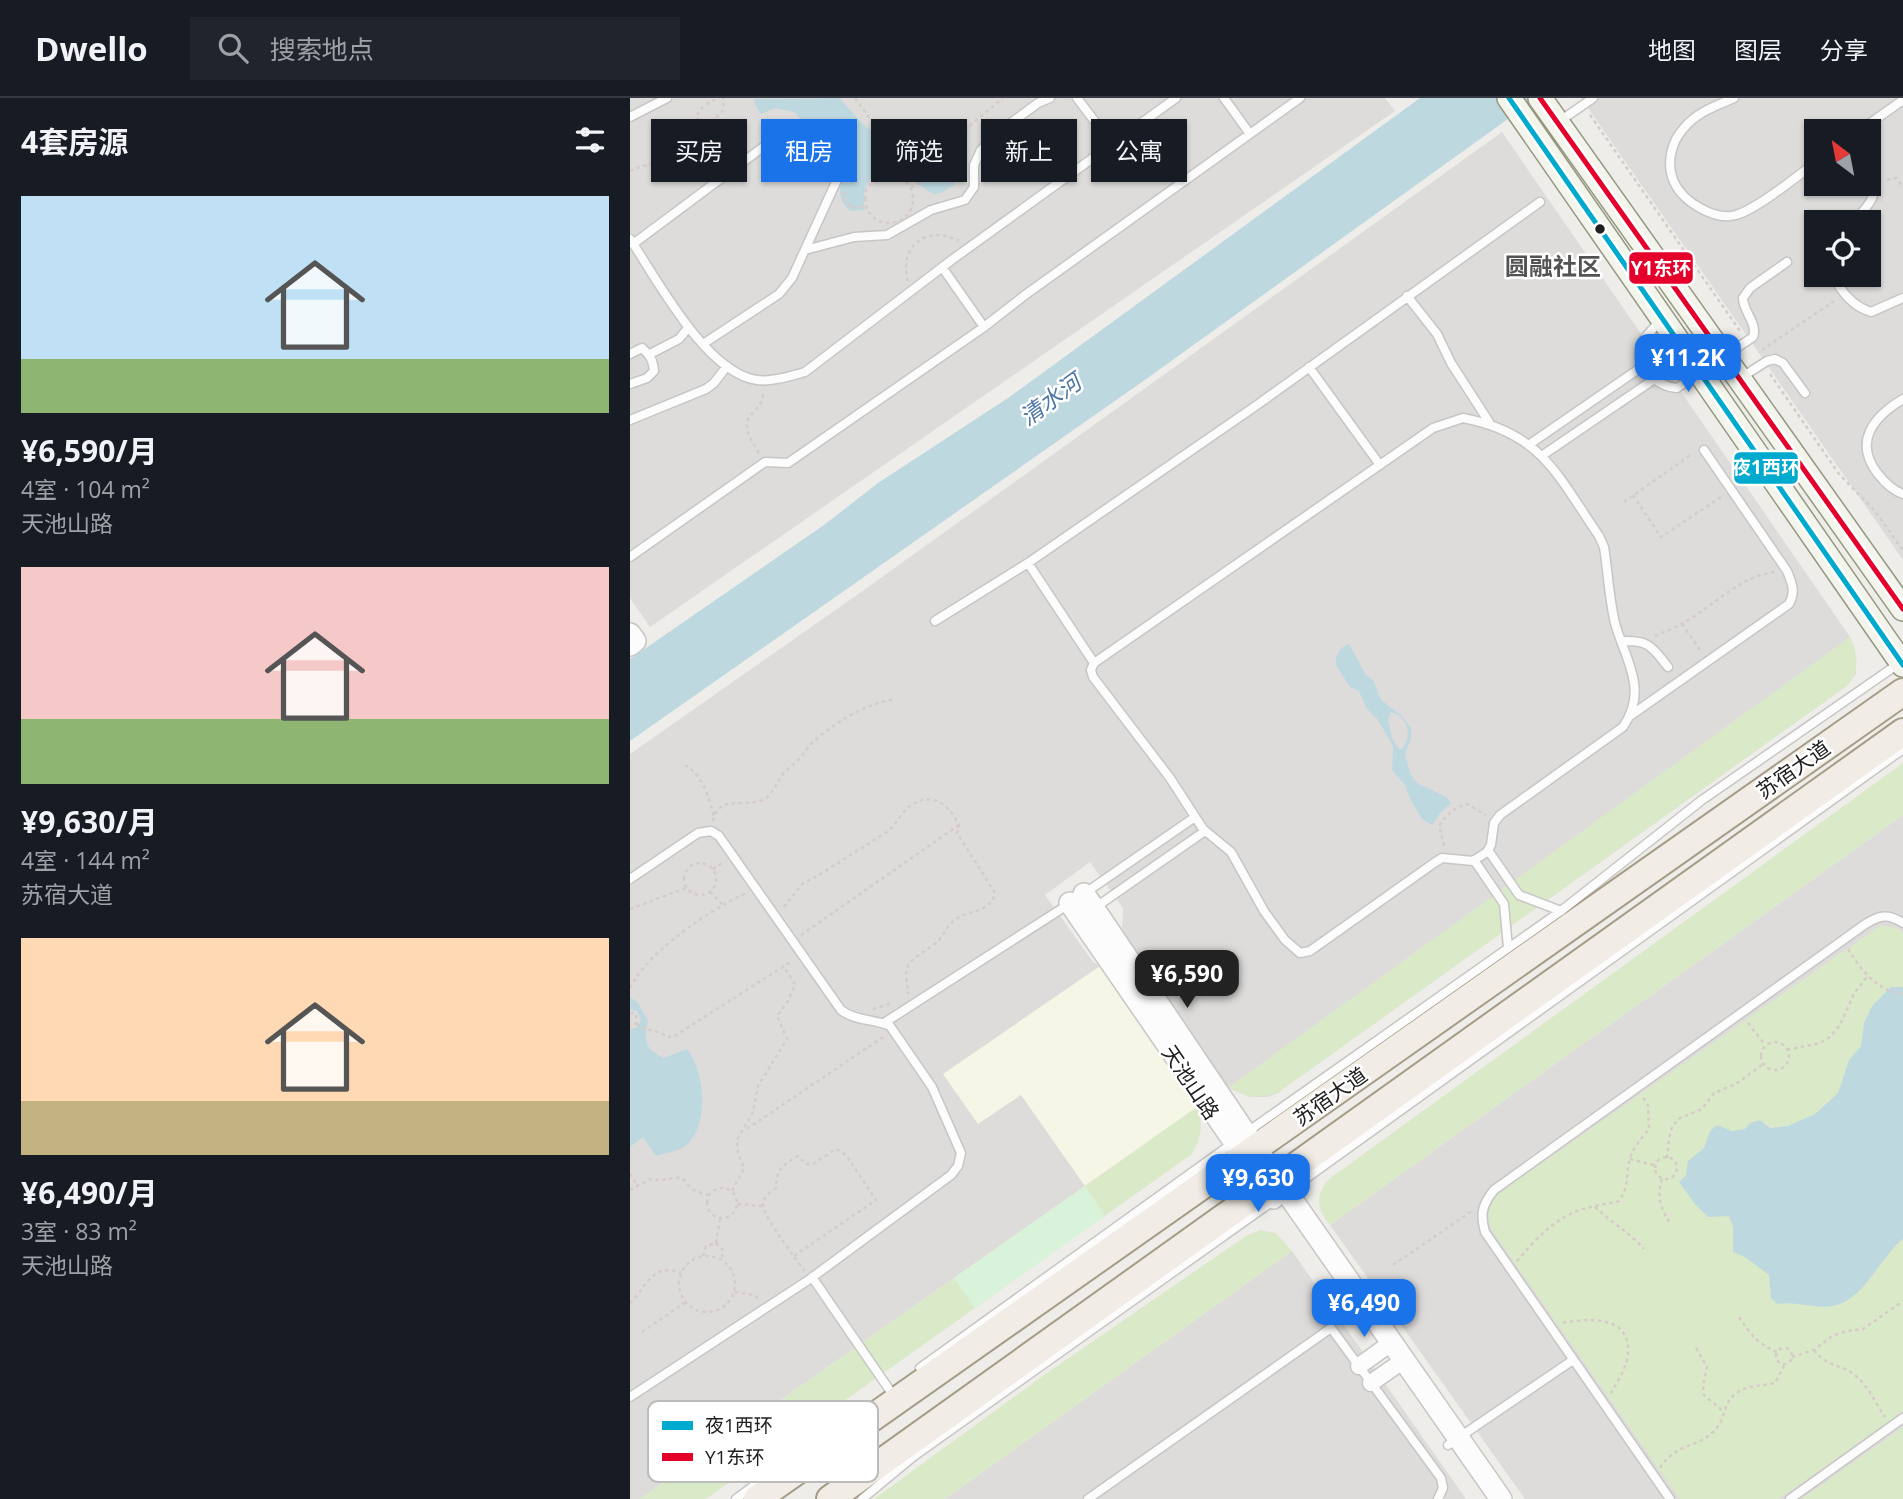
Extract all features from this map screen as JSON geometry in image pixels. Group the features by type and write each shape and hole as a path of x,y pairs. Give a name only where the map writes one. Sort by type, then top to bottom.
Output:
{"main road":[{"path":"1509,98 1902,662"},
{"path":"1540,98 1903,609"},
{"name":"苏宿大道","path":"878,1403 1244,1146 1903,692"},
{"name":"苏宿大道","path":"878,1466 1276,1190 1903,732"},
{"name":"苏宿大道","path":"830,1499 855,1482"}],"street":[{"path":"630,634 635,642 630,645"},
{"path":"1082,902 1244,1146 1453,1441 1501,1499"},
{"path":"1359,1366 1386,1346"},
{"path":"1371,1383 1399,1364"},
{"path":"1453,1441 1485,1499"}],"lane":[{"path":"630,117 667,98"},
{"path":"805,250 854,237 887,235 931,210 965,200 974,187 974,164 981,150 1000,131 1038,103 1051,98"},
{"path":"1077,98 1093,119"},
{"path":"1147,119 1176,98"},
{"path":"1224,98 1250,134"},
{"path":"630,557 765,462 788,463 984,327 1300,98"},
{"path":"1558,123 1593,98"},
{"path":"1734,98 1700,113 1684,127 1673,144 1670,165 1674,183 1686,197 1704,211 1720,216 1737,215 1769,197 1804,171"},
{"path":"1876,119 1903,100"},
{"path":"747,158 761,147"},
{"path":"716,182 632,242 688,328 726,366 757,380 805,372 942,267 1091,159"},
{"path":"703,344 779,294 792,278 836,182"},
{"path":"935,621 1028,563 1310,367 1540,202"},
{"path":"1662,319 1642,342 1640,352 1643,366 1653,380 1668,388 1677,388 1753,337 1755,329 1743,305 1743,298 1750,288 1787,262"},
{"path":"942,267 984,327"},
{"path":"1840,287 1859,308 1871,312 1903,298"},
{"path":"1407,296 1437,334 1451,363 1489,422"},
{"path":"649,354 679,339 688,328"},
{"path":"630,354 642,348 653,362 653,371 647,377 630,384"},
{"path":"1740,379 1762,363 1771,359 1779,360 1805,393"},
{"path":"630,421 706,389 726,366"},
{"path":"1530,444 1643,366"},
{"path":"1310,367 1380,465"},
{"path":"1544,455 1653,380"},
{"path":"1903,399 1880,415 1864,447 1868,462 1883,481 1903,494"},
{"path":"1630,716 1635,686 1632,667 1612,607 1604,547 1544,455 1530,444 1489,422 1463,418 1433,428 1094,663 1091,670 1093,677 1170,778 1205,831 1231,852 1269,918 1285,940 1300,953 1310,951 1442,858 1474,860 1488,850 1494,823 1500,815 1623,727 1630,716 1789,604 1794,591 1787,571 1704,450"},
{"path":"1028,563 1094,663"},
{"path":"1622,641 1643,641 1651,645 1668,667"},
{"path":"911,1374 1244,1146 1561,911 1702,800 1902,662"},
{"path":"862,1499 914,1456 1276,1190 1903,749"},
{"path":"1082,902 1154,845 1195,817"},
{"path":"630,879 698,833 711,831 719,836 841,1010 850,1017 884,1023 893,1030 932,1087 961,1153 958,1166 951,1175 811,1278 630,1396"},
{"path":"884,1023 1082,902 1165,859 1205,831"},
{"path":"1154,845 1165,859"},
{"path":"1488,850 1519,895 1561,911"},
{"path":"1474,860 1504,904 1508,948"},
{"path":"1670,1499 1485,1232 1480,1216 1484,1203 1494,1190 1876,918 1893,916 1903,922"},
{"path":"811,1278 891,1393"},
{"path":"1088,1499 1331,1328 1441,1478 1443,1488 1438,1499"},
{"path":"1453,1441 1573,1360"},
{"path":"1790,1499 1903,1418"},
{"path":"736,1499 757,1491"}],"path":[{"path":"696,119 699,109 721,98 724,108 716,119"},
{"path":"855,98 871,120"},
{"path":"967,128 1003,98"},
{"path":"1583,105 1747,341"},
{"path":"630,171 651,164"},
{"path":"892,175 900,177 911,188 913,196 910,211 898,221 883,222 875,218 866,206 867,190 877,178 892,175"},
{"path":"1881,181 1896,178 1903,187"},
{"path":"836,182 847,187 843,198 852,208 866,206"},
{"path":"911,188 920,182"},
{"path":"913,289 905,270 911,249 918,241 928,236 950,236 967,249"},
{"path":"1844,293 1756,354 1839,474 1874,510 1903,550"},
{"path":"757,380 764,395 762,402 748,417 746,428 765,462"},
{"path":"1624,502 1699,450 1704,450"},
{"path":"1633,495 1661,537 1732,490"},
{"path":"1643,641 1682,624 1751,578 1763,573 1787,571"},
{"path":"1682,624 1708,661"},
{"path":"711,831 719,808 730,801 757,802 764,799 770,795 782,774 799,760 815,741 867,705 895,699"},
{"path":"685,765 692,769 700,780 714,816"},
{"path":"778,903 782,909 802,884 887,832 908,807 923,799 946,804 959,825 957,832 995,893 993,903 981,911 957,918 941,938 909,964 906,975 908,993"},
{"path":"1450,859 1441,841 1439,826 1446,816 1457,807 1467,804 1480,810 1494,823"},
{"path":"800,935 959,825"},
{"path":"704,863 713,869 716,884 710,892 695,894 687,888 684,877 693,864 704,863"},
{"path":"630,909 687,888"},
{"path":"630,988 653,957 722,905 755,888"},
{"path":"710,892 722,905"},
{"path":"636,1023 648,1031 659,1031 667,1038 673,1037 810,950 794,926"},
{"path":"1842,941 1867,977 1880,986 1903,994"},
{"path":"732,1191 744,1168 738,1153 737,1140 753,1112 758,1086 787,1039 777,1016 788,1002 795,984 783,966"},
{"path":"1765,1045 1776,1042 1787,1049 1820,1044 1840,1025 1855,992 1867,977"},
{"path":"862,1006 876,1009 898,1001"},
{"path":"630,1013 637,1017 636,1023"},
{"path":"1741,1013 1765,1045"},
{"path":"630,1026 636,1023"},
{"path":"744,1131 893,1030"},
{"path":"1765,1045 1760,1056 1763,1065 1771,1069 1780,1069 1788,1059 1787,1049"},
{"path":"1667,1158 1672,1127 1678,1119 1702,1109 1714,1093 1736,1084 1763,1065"},
{"path":"1510,1268 1540,1235 1565,1216 1619,1201 1627,1189 1630,1159 1636,1144 1649,1129 1648,1105 1637,1087"},
{"path":"794,1256 876,1199 846,1155 836,1149 813,1164 806,1164 798,1156 779,1168 776,1188 764,1199 763,1206 794,1256 811,1278"},
{"path":"1667,1158 1675,1164 1676,1171 1672,1177 1662,1179 1657,1175 1655,1165 1660,1159 1667,1158"},
{"path":"1630,1159 1655,1165"},
{"path":"630,1174 637,1185"},
{"path":"630,1190 650,1179 664,1182 676,1177 684,1180 696,1191 709,1195"},
{"path":"1662,1179 1659,1200 1671,1225"},
{"path":"722,1188 732,1191 737,1199 734,1214 725,1219 708,1210 709,1195 722,1188"},
{"path":"1393,1265 1484,1203"},
{"path":"737,1205 763,1206"},
{"path":"1595,1207 1617,1227 1630,1233 1644,1249"},
{"path":"716,1244 720,1218"},
{"path":"703,1256 706,1246 716,1244"},
{"path":"716,1244 723,1250 722,1260"},
{"path":"703,1256 722,1260 734,1273 735,1292 731,1300 716,1311 698,1310 686,1302 680,1291 681,1273 694,1259 703,1256"},
{"path":"630,1303 651,1277 661,1270 668,1268 681,1273"},
{"path":"735,1292 754,1295 769,1306"},
{"path":"1654,1476 1667,1457 1681,1447 1711,1435 1723,1420 1726,1405 1735,1394 1748,1387 1775,1383 1792,1357 1814,1350 1832,1336 1863,1329 1875,1323 1903,1301"},
{"path":"642,1332 686,1302"},
{"path":"1739,1317 1754,1338 1766,1348 1777,1352 1787,1349 1792,1357"},
{"path":"1549,1326 1596,1318 1609,1322 1626,1338 1629,1350 1626,1365 1605,1406"},
{"path":"1696,1348 1707,1367 1704,1395 1724,1412"},
{"path":"1814,1350 1822,1361 1849,1371 1857,1377 1891,1427"},
{"path":"1777,1352 1777,1360 1785,1364"}],"shaded area":[{"path":"630,98 1385,98 1395,111 650,627 630,598"},
{"path":"1581,98 1903,98 1903,560"},
{"path":"1502,132 1850,637 1855,649 1856,674 1848,685 1276,1094 1267,1097 1250,1097 1228,1088 1127,938 1122,927 1123,908 1090,862 1045,895 1093,962 1100,966 1109,978 1197,1107 779,1401 648,1401 648,1482 664,1482 640,1499 630,1499 630,754 864,590"},
{"path":"1903,815 1903,1499 1525,1499 1330,1225"},
{"path":"1100,966 1197,1107 1085,1186 1021,1095 978,1124 943,1074"},
{"path":"1292,1251 1466,1499 945,1499"}],"green space":[{"path":"1850,637 1856,662 1848,685 1276,1094 1250,1097 1228,1088"},
{"path":"1903,763 1903,815 1330,1225 1319,1202 1321,1191 1329,1179"},
{"path":"1881,925 1899,929 1903,933 1903,1411 1779,1499 1680,1499 1491,1229 1491,1207 1498,1194"},
{"path":"1197,1107 1201,1130 1192,1154 844,1401 779,1401"},
{"path":"1085,1186 1105,1216 975,1308 954,1278"},
{"path":"1260,1230 1276,1233 1292,1251 945,1499 874,1499 1044,1375 1246,1236"},
{"path":"1903,1427 1903,1499 1802,1499"},
{"path":"664,1482 730,1482 706,1499 640,1499"}],"water":[{"path":"839,98 871,130 871,179 864,193 865,210 850,211 844,203 840,189 841,182 857,182 857,119 801,119 794,112 775,108 761,114 754,99"},
{"name":"清水河","path":"1420,98 1537,98 1149,377 630,741 630,659 824,525 878,483 1008,398"},
{"path":"915,182 954,182 954,185 941,193 933,194"},
{"path":"1349,644 1366,675 1373,680 1381,700 1402,716 1411,728 1411,738 1405,755 1410,773 1417,783 1446,797 1451,803 1432,825 1422,819 1405,785 1392,770 1393,746 1378,720 1367,709 1359,691 1350,687 1336,665 1337,655","holes":["1391,712 1405,722 1408,732 1402,749 1399,749 1392,738 1388,719"]},
{"path":"1891,987 1903,987 1903,1239 1862,1288 1843,1303 1825,1307 1777,1304 1771,1298 1769,1275 1745,1257 1733,1252 1733,1227 1729,1216 1708,1217 1679,1182 1686,1175 1688,1161 1704,1148 1710,1131 1717,1125 1732,1131 1745,1129 1750,1123 1760,1120 1770,1128 1788,1126 1815,1114 1838,1093 1849,1060 1861,1046 1864,1023 1872,1006"},
{"path":"630,997 638,1003 648,1021 646,1039 652,1051 664,1058 687,1049 698,1070 701,1083 702,1110 695,1135 681,1148 656,1156 643,1137 630,1147 630,1029 636,1028 641,1020 637,1011 630,1009"}],"transit line":[{"name":"夜1西环","path":"1509,98 1903,665"},
{"name":"Y1东环","path":"1540,98 1903,609"}],"district":[{"name":"圆融社区","path":"1553,265"}]}
